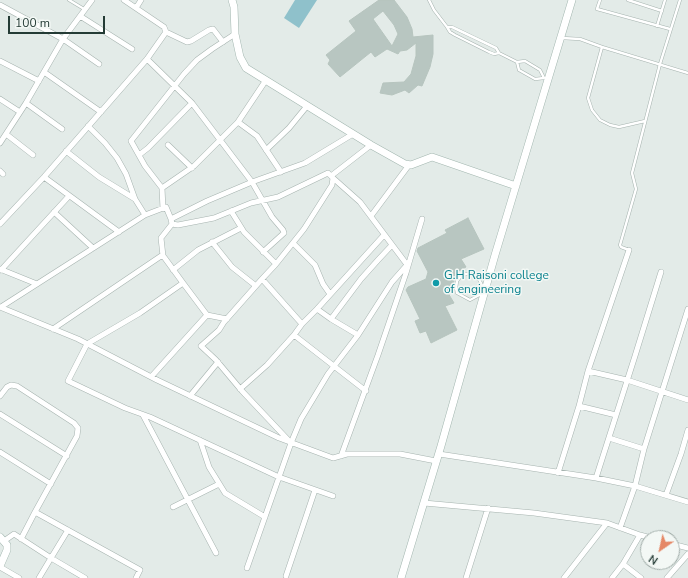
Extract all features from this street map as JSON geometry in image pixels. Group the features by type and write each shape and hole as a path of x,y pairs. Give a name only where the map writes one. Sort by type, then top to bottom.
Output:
{"street":[{"path":"0,143 26,103 63,39 92,0"},
{"path":"124,0 164,27 166,32 187,42 213,29 223,42"},
{"path":"136,8 141,0"},
{"path":"232,0 234,7 235,34 240,57 246,68 404,164 409,165 432,157 516,186"},
{"path":"401,578 546,79 572,0"},
{"path":"0,5 63,39 99,64"},
{"path":"80,16 132,49"},
{"path":"0,224 147,59 166,32"},
{"path":"163,209 162,188 145,166 131,140 197,60 212,48 235,34"},
{"path":"147,59 192,102 252,182 272,217 284,232 263,252"},
{"path":"0,61 39,81"},
{"path":"44,72 101,112"},
{"path":"162,188 192,168 238,122 266,80"},
{"path":"0,99 20,112"},
{"path":"139,155 148,148 192,102"},
{"path":"26,103 62,130"},
{"path":"266,150 289,128 307,106"},
{"path":"238,122 255,134 281,172"},
{"path":"88,126 117,158 126,174 135,199 145,215"},
{"path":"6,134 33,155"},
{"path":"227,320 207,316 163,256 161,238 172,221 207,201 314,158 353,134"},
{"path":"168,145 192,168"},
{"path":"332,177 371,145"},
{"path":"66,151 99,177 135,199"},
{"path":"370,216 409,165"},
{"path":"0,307 145,215 166,207 172,221 182,225 214,218 251,203 278,197 328,173 360,202 407,266"},
{"path":"44,176 118,232"},
{"path":"291,443 240,389 218,362 201,346 219,330 224,322 276,264 304,229 332,185 332,177"},
{"path":"37,284 1,270 69,196"},
{"path":"232,211 241,228 248,237 276,264"},
{"path":"54,212 93,248"},
{"path":"341,456 366,391 422,219"},
{"path":"173,270 193,253 241,228"},
{"path":"240,389 272,360 294,336 302,324 384,235"},
{"path":"212,242 232,267 256,286"},
{"path":"293,243 315,265 323,284 330,294"},
{"path":"331,319 361,279 392,246"},
{"path":"558,473 579,406 588,371 629,250"},
{"path":"53,329 163,256"},
{"path":"247,568 291,443 301,420 334,366 358,335 392,282 407,266"},
{"path":"596,478 660,272"},
{"path":"262,279 302,324"},
{"path":"183,284 140,313 87,344 68,381 279,477 333,496"},
{"path":"0,307 87,344 190,396 291,443 333,458 347,454 400,454 437,457 596,478 635,486 688,502"},
{"path":"317,309 358,335"},
{"path":"620,528 635,486 644,449 688,309"},
{"path":"151,377 207,316"},
{"path":"294,336 366,391"},
{"path":"190,396 218,362"},
{"path":"588,371 627,380 688,400"},
{"path":"0,396 7,387 11,385 17,386 74,423 78,428 78,434 67,456 21,539"},
{"path":"579,406 616,415"},
{"path":"0,414 67,456"},
{"path":"143,414 216,553"},
{"path":"666,495 688,430"},
{"path":"609,438 644,449"},
{"path":"200,440 209,467 225,493 265,518"},
{"path":"0,452 51,484"},
{"path":"173,507 219,484"},
{"path":"286,576 315,490"},
{"path":"424,503 534,513 607,524 640,535 623,564 612,578"},
{"path":"466,578 488,508"},
{"path":"35,512 140,570 136,578"},
{"path":"564,578 607,524"},
{"path":"39,578 68,530"},
{"path":"19,578 0,567 7,550 7,545 2,539 14,534 50,558 85,578"},
{"path":"667,578 688,554"},
{"path":"623,564 641,578"}],"lane":[{"path":"69,0 85,9"},
{"path":"429,0 434,10 450,32 494,54 498,53 517,62 524,61 540,70 546,79"},
{"path":"600,0 597,8 670,30"},
{"path":"628,0 662,11"},
{"path":"657,26 665,0"},
{"path":"629,250 620,244 636,189 632,173 660,64 680,0"},
{"path":"447,27 452,27 496,48 498,53"},
{"path":"560,38 580,39 602,47 688,72"},
{"path":"602,47 588,98 592,110 600,120 610,125 619,127 645,121"},
{"path":"517,62 519,70 524,73 535,79 546,79"},
{"path":"472,274 478,277 485,292 470,300 457,293 457,281 461,276 472,274"}],"water":[{"path":"295,0 317,0 299,28 284,18"}],"building":[{"path":"379,0 394,0 407,17 412,29 413,37 433,35 433,54 430,67 422,86 418,85 409,93 405,90 392,95 380,93 383,83 404,82 411,74 416,56 416,43 407,50 400,51 398,54 387,49 375,57 371,52 340,77 328,64 330,60 326,55 356,31 349,21","holes":["383,11 394,25 398,34 392,46 373,19"]},
{"name":"G.H Raisoni college of engineering","path":"468,218 484,249 461,259 466,267 455,273 457,277 454,280 453,290 448,293 454,303 445,306 457,330 431,343 426,331 420,333 415,321 420,319 406,290 408,287 426,279 428,272 417,251 418,248 447,233 445,230"}],"place":[{"name":"G.H Raisoni college of engineering","path":"436,283"}]}
